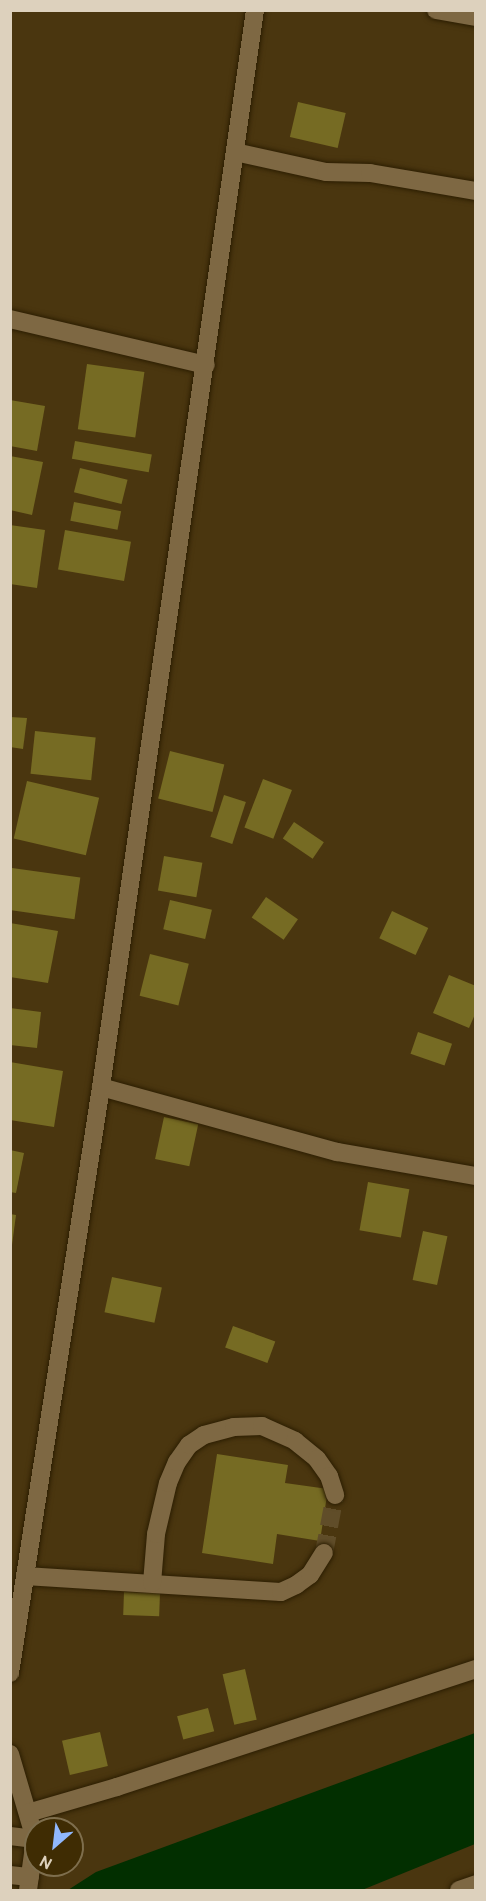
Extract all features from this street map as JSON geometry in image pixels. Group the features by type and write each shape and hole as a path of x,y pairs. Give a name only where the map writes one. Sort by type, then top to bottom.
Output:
{"street":[{"path":"10,1673 101,1087 255,10"},
{"path":"436,10 476,17"},
{"path":"235,152 326,172 370,174 476,191"},
{"path":"10,319 206,365"},
{"path":"101,1087 337,1152 476,1176"},
{"path":"152,1583 156,1534 168,1483 177,1462 189,1445 204,1435 234,1427 262,1426 295,1441 317,1459 329,1476 335,1495"},
{"path":"25,1576 281,1592 297,1585 310,1575 324,1554"},
{"path":"28,1813 129,1784 476,1669"},
{"path":"10,1754 29,1817"},
{"path":"10,1875 29,1884"},
{"path":"459,1890 476,1884"}],"shaded area":[{"path":"475,1733 475,1844 362,1890 68,1890 96,1872"}],"building":[{"path":"298,102 346,113 338,148 290,137"},
{"path":"87,364 144,372 135,437 78,429"},
{"path":"10,400 45,406 37,451 10,446"},
{"path":"75,441 152,455 149,472 72,459"},
{"path":"10,456 43,462 32,515 10,510"},
{"path":"80,468 128,480 121,504 74,492"},
{"path":"74,502 121,511 117,530 70,521"},
{"path":"10,525 45,530 37,588 10,584"},
{"path":"65,530 131,542 124,581 58,569"},
{"path":"10,717 27,718 23,749 10,747"},
{"path":"35,731 96,737 91,780 31,774"},
{"path":"170,751 224,765 212,812 158,799"},
{"path":"263,779 292,790 273,839 244,828"},
{"path":"27,781 99,798 86,855 14,838"},
{"path":"224,795 246,802 232,844 210,837"},
{"path":"294,822 324,842 313,859 283,839"},
{"path":"164,856 202,863 196,897 158,890"},
{"path":"12,868 80,878 74,919 10,910"},
{"path":"266,897 298,919 284,940 252,917"},
{"path":"170,900 212,910 205,939 163,929"},
{"path":"392,911 428,928 416,955 379,938"},
{"path":"10,923 58,931 48,983 10,977"},
{"path":"150,954 189,964 178,1005 140,996"},
{"path":"449,975 476,986 476,1012 469,1028 433,1013"},
{"path":"10,1008 41,1012 37,1048 10,1045"},
{"path":"418,1032 452,1044 445,1065 411,1054"},
{"path":"10,1062 63,1071 54,1127 10,1120"},
{"path":"164,1117 198,1124 189,1166 155,1159"},
{"path":"10,1150 24,1153 16,1193 10,1192"},
{"path":"368,1182 409,1189 401,1238 359,1230"},
{"path":"10,1214 16,1215 12,1245 10,1245"},
{"path":"423,1231 447,1236 437,1285 413,1280"},
{"path":"112,1277 162,1288 154,1323 105,1312"},
{"path":"233,1326 275,1341 267,1363 225,1348"},
{"path":"217,1454 288,1465 285,1483 328,1489 320,1541 277,1534 273,1564 202,1553"},
{"path":"124,1592 160,1593 159,1616 123,1615"},
{"path":"245,1669 257,1720 234,1725 223,1674"},
{"path":"208,1708 214,1731 183,1739 177,1716"},
{"path":"100,1732 108,1766 70,1775 62,1741"}],"tunnel":[{"path":"324,1553 335,1495"}]}
